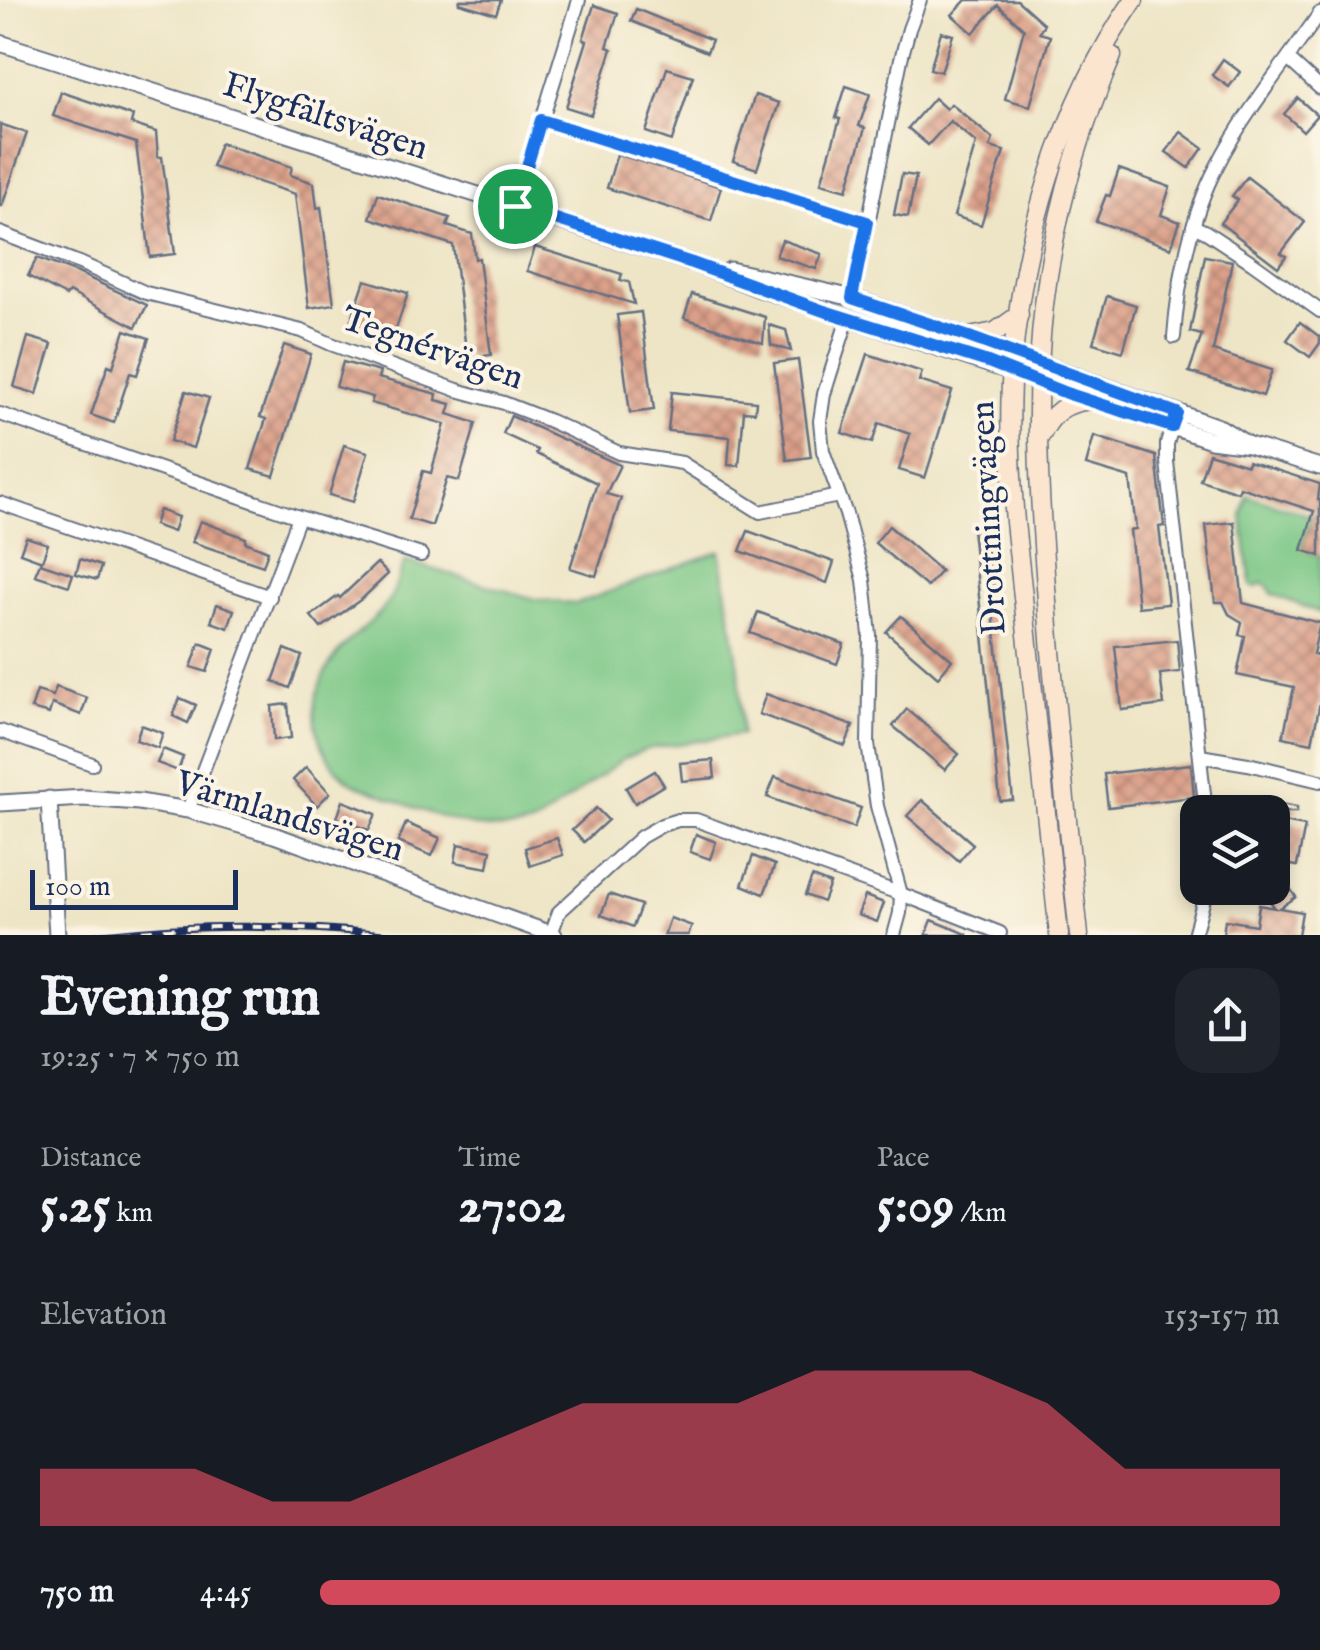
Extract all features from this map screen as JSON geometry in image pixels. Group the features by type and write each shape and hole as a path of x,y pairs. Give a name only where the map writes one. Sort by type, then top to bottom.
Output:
{"main road":[{"name":"Drottningvägen","path":"1058,935 1013,505 1013,362 1038,214 1055,160 1091,74 1134,0 1093,102 1068,179 1045,294 1040,362 1041,519 1053,684 1079,935"},
{"path":"969,337 995,332 1019,316"},
{"path":"1013,362 1040,362"},
{"path":"1013,362 1040,382"},
{"path":"1039,440 1058,409 1090,400"}],"street":[{"path":"515,206 579,0"},
{"path":"894,935 901,894 877,806 868,744 870,635 864,580 823,450 820,421 824,394 848,318 908,29 920,0"},
{"path":"1174,337 1202,196 1230,142 1320,13"},
{"name":"Flygfältsvägen","path":"0,43 692,263 848,318 1013,362"},
{"path":"1288,59 1320,88"},
{"path":"541,120 867,222"},
{"path":"1193,226 1320,311"},
{"name":"Tegnérvägen","path":"0,233 146,293 302,330 457,390 520,409 619,452 682,463 760,512 839,496"},
{"name":"Flygfältsvägen","path":"692,263 852,298 969,337 1013,362"},
{"path":"1040,362 1211,440 1248,445 1320,467"},
{"path":"1040,382 1090,400 1174,420"},
{"path":"0,414 422,555"},
{"path":"1174,420 1167,462 1204,795"},
{"path":"0,503 270,597"},
{"path":"188,810 299,517"},
{"path":"0,731 92,764"},
{"path":"1200,756 1320,780"},
{"path":"49,800 57,935"},
{"name":"Värmlandsvägen","path":"0,803 115,800 188,810 274,835 552,934"},
{"path":"552,934 559,912 641,838 678,820 712,825 1000,933"},
{"path":"1194,935 1202,905"}],"green space":[{"path":"1247,495 1312,516 1302,549 1320,556 1320,613 1272,594 1263,583 1251,586 1242,516"},
{"path":"720,551 739,668 742,734 646,749 623,759 535,824 514,828 467,824 418,809 352,783 327,755 315,721 320,684 339,651 386,605 405,561 535,599 576,604"}],"building":[{"path":"501,0 496,14 459,3"},
{"path":"966,0 1017,0 1044,24 1039,33 1050,36 1030,106 1005,99 1024,29 998,5 973,33 952,15"},
{"path":"594,5 618,13 607,47 612,49 591,115 566,107"},
{"path":"636,9 712,40 707,52 631,21"},
{"path":"941,32 953,35 941,72 930,69"},
{"path":"1223,59 1240,72 1229,87 1212,75"},
{"path":"667,68 693,76 672,141 646,132"},
{"path":"846,86 870,94 859,126 865,128 847,190 821,183"},
{"path":"61,92 133,116 131,124 156,132 175,254 150,257 136,143 53,116"},
{"path":"755,95 779,103 757,169 733,161"},
{"path":"934,98 946,109 951,104 993,139 990,147 1004,151 981,225 954,216 976,143 950,121 928,145 908,128"},
{"path":"1298,98 1317,115 1303,131 1284,114"},
{"path":"0,124 27,133 2,206 0,206"},
{"path":"1181,132 1203,148 1189,168 1166,152"},
{"path":"220,143 292,167 290,175 314,183 334,304 309,308 295,194 212,167"},
{"path":"617,154 721,187 711,221 607,188"},
{"path":"1119,169 1170,187 1161,215 1180,222 1171,248 1096,221"},
{"path":"902,174 916,176 908,217 894,215"},
{"path":"1247,177 1305,222 1281,253 1286,256 1278,267 1220,223 1238,200 1232,196"},
{"path":"378,194 450,218 447,226 472,234 475,259 479,258 491,355 467,358 453,245 370,218"},
{"path":"782,240 822,254 816,269 776,256"},
{"path":"535,247 622,274 620,280 629,282 634,304 527,271"},
{"path":"1205,256 1232,261 1213,351 1272,370 1263,396 1189,372 1202,335 1190,332"},
{"path":"37,258 147,305 136,327 69,292 66,296 28,276"},
{"path":"365,280 408,293 393,338 350,324"},
{"path":"692,294 765,317 763,343 684,318"},
{"path":"1107,296 1136,305 1123,352 1093,343"},
{"path":"641,312 654,410 630,413 617,315"},
{"path":"1300,322 1320,337 1310,357 1287,340"},
{"path":"769,325 786,330 791,351 771,345"},
{"path":"125,330 149,338 137,375 130,373 114,423 91,415"},
{"path":"28,337 52,344 37,394 14,387"},
{"path":"284,345 311,354 274,476 250,469 266,419 260,417"},
{"path":"868,354 922,372 919,381 952,391 925,478 899,470 910,434 879,423 872,443 842,433"},
{"path":"798,360 811,457 787,460 774,363"},
{"path":"343,362 380,372 378,378 437,394 436,400 451,404 448,414 476,423 459,481 447,478 432,526 409,519 423,471 431,473 445,424 371,403 373,397 336,387"},
{"path":"186,391 209,398 193,448 170,441"},
{"path":"672,392 756,401 755,412 744,411 739,466 728,465 730,437 668,431"},
{"path":"511,416 620,465 606,494 621,498 596,576 570,568 597,483 503,434"},
{"path":"1094,436 1156,456 1168,604 1138,607 1130,530 1136,529 1130,478 1086,465"},
{"path":"344,445 368,452 353,502 329,495"},
{"path":"1209,453 1320,484 1320,556 1302,550 1314,511 1240,487 1238,492 1200,480"},
{"path":"159,510 178,517 173,532 154,525"},
{"path":"200,521 246,538 245,542 268,551 263,566 192,542"},
{"path":"1234,522 1243,603 1320,623 1313,654 1320,656 1320,702 1312,743 1283,737 1294,687 1237,675 1245,636 1239,635 1242,622 1229,614 1223,602 1215,602 1206,525"},
{"path":"889,526 941,571 927,587 875,543"},
{"path":"984,527 1013,800 1000,801 972,528"},
{"path":"748,531 834,562 827,583 740,551"},
{"path":"26,537 48,544 42,561 20,553"},
{"path":"80,559 101,566 97,580 76,574"},
{"path":"40,563 73,574 69,586 35,575"},
{"path":"377,563 388,574 321,628 311,616 340,598"},
{"path":"217,604 234,610 228,628 211,622"},
{"path":"758,612 844,644 837,664 750,633"},
{"path":"901,616 952,660 938,677 886,632"},
{"path":"1177,640 1180,672 1160,674 1164,705 1122,710 1115,646"},
{"path":"200,643 215,649 207,672 191,667"},
{"path":"285,649 302,656 290,688 273,681"},
{"path":"56,687 87,698 81,715 52,704 49,714 31,709 37,691 53,696"},
{"path":"766,694 853,726 845,746 759,714"},
{"path":"180,698 196,705 188,723 173,716"},
{"path":"288,704 291,738 274,740 272,706"},
{"path":"907,709 959,754 945,770 893,726"},
{"path":"141,725 163,733 158,748 136,740"},
{"path":"163,749 183,757 178,771 157,763"},
{"path":"713,760 715,778 682,781 680,763"},
{"path":"1191,764 1194,795 1108,807 1104,774"},
{"path":"306,767 330,793 317,806 293,780"},
{"path":"655,771 664,785 635,803 626,788"},
{"path":"775,777 861,808 854,828 767,797"},
{"path":"922,800 973,844 959,861 907,816"},
{"path":"343,801 376,814 369,830 337,818"},
{"path":"596,808 608,820 584,842 572,830"},
{"path":"406,823 440,838 432,856 398,842"},
{"path":"1290,823 1305,826 1297,866 1290,865"},
{"path":"696,834 716,842 710,859 690,852"},
{"path":"557,838 563,855 530,866 525,848"},
{"path":"458,844 491,850 488,868 455,862"},
{"path":"753,856 775,865 764,894 742,885"},
{"path":"812,877 830,884 823,902 805,895"},
{"path":"609,894 641,905 633,927 601,915"},
{"path":"865,896 884,903 877,922 858,915"},
{"path":"1259,905 1275,908 1273,905 1284,905 1280,908 1302,912 1298,935 1223,935 1225,920 1256,925"},
{"path":"670,918 692,926 688,935 664,935"},
{"path":"932,920 967,934 967,935 926,935"}],"railway":[{"path":"98,935 243,927 389,935"}],"route":[{"path":"541,120 867,222 852,298 1177,413 1172,427 515,206 541,120"}]}
